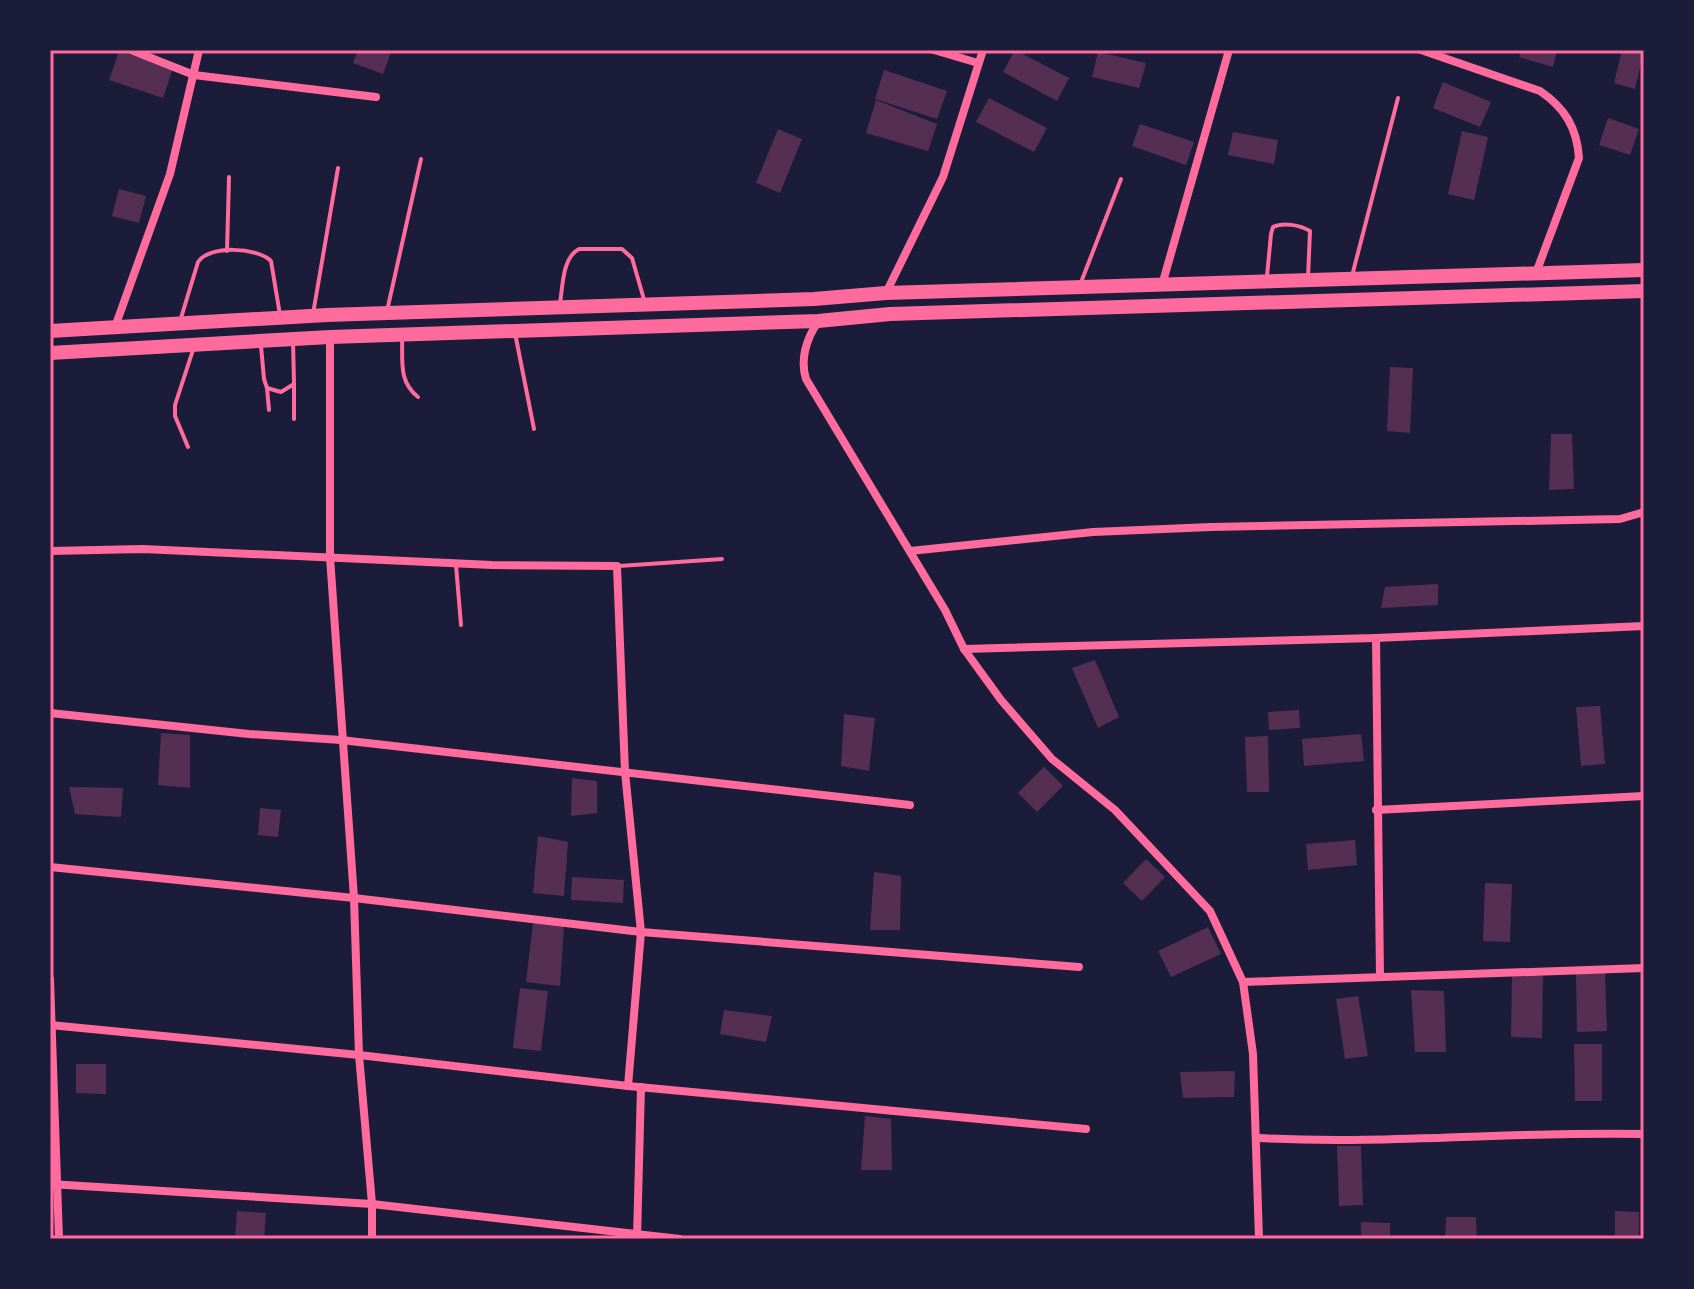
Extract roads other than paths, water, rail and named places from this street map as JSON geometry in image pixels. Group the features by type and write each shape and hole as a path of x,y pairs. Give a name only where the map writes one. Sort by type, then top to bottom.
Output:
{"highway":[{"path":"50,331 313,316 814,299 886,293 1644,270"},
{"path":"50,353 330,337 818,321 890,314 1644,291"}],"street":[{"path":"131,50 194,75 376,97"},
{"path":"115,327 170,174 199,50"},
{"path":"934,50 978,63"},
{"path":"886,293 943,177 983,50"},
{"path":"1162,285 1229,50"},
{"path":"1421,50 1540,91 1556,102 1571,123 1579,158 1536,273"},
{"path":"818,321 811,331 802,366 806,379 910,551 964,649 1001,700 1052,759 1115,810 1210,911 1243,982 1253,1054 1259,1239"},
{"path":"330,337 330,557 354,898 359,1055 372,1204 372,1239"},
{"path":"910,551 1093,532 1273,525 1620,519 1644,512"},
{"path":"50,551 143,549 456,563 617,566 625,772 641,932 628,1086"},
{"path":"964,649 1376,638 1644,626"},
{"path":"1376,638 1380,977"},
{"path":"50,713 249,734 341,740 910,805"},
{"path":"1376,810 1644,796"},
{"path":"50,867 354,898 641,932 1079,967"},
{"path":"1243,982 1644,968"},
{"path":"50,979 54,1184 59,1239"},
{"path":"52,1025 359,1055 628,1086 1086,1129"},
{"path":"637,1237 641,1087"},
{"path":"1258,1138 1334,1142 1489,1135 1644,1134"},
{"path":"54,1184 372,1204 637,1237 680,1239"}],"lane":[{"path":"1351,279 1398,98"},
{"path":"387,313 421,159"},
{"path":"313,316 338,168"},
{"path":"227,251 229,177"},
{"path":"1080,287 1121,179"},
{"path":"1266,281 1271,234 1273,227 1279,224 1310,231 1308,280"},
{"path":"560,307 568,259 579,249 622,249 629,253 646,305"},
{"path":"179,323 202,255 227,251 252,251 264,254 271,261 281,318"},
{"path":"515,331 534,429"},
{"path":"402,335 404,381 418,397"},
{"path":"293,339 294,419"},
{"path":"260,341 269,410"},
{"path":"188,447 175,416 175,405 195,344"},
{"path":"267,388 281,392 294,381"},
{"path":"617,566 722,559"},
{"path":"456,563 461,625"}]}
